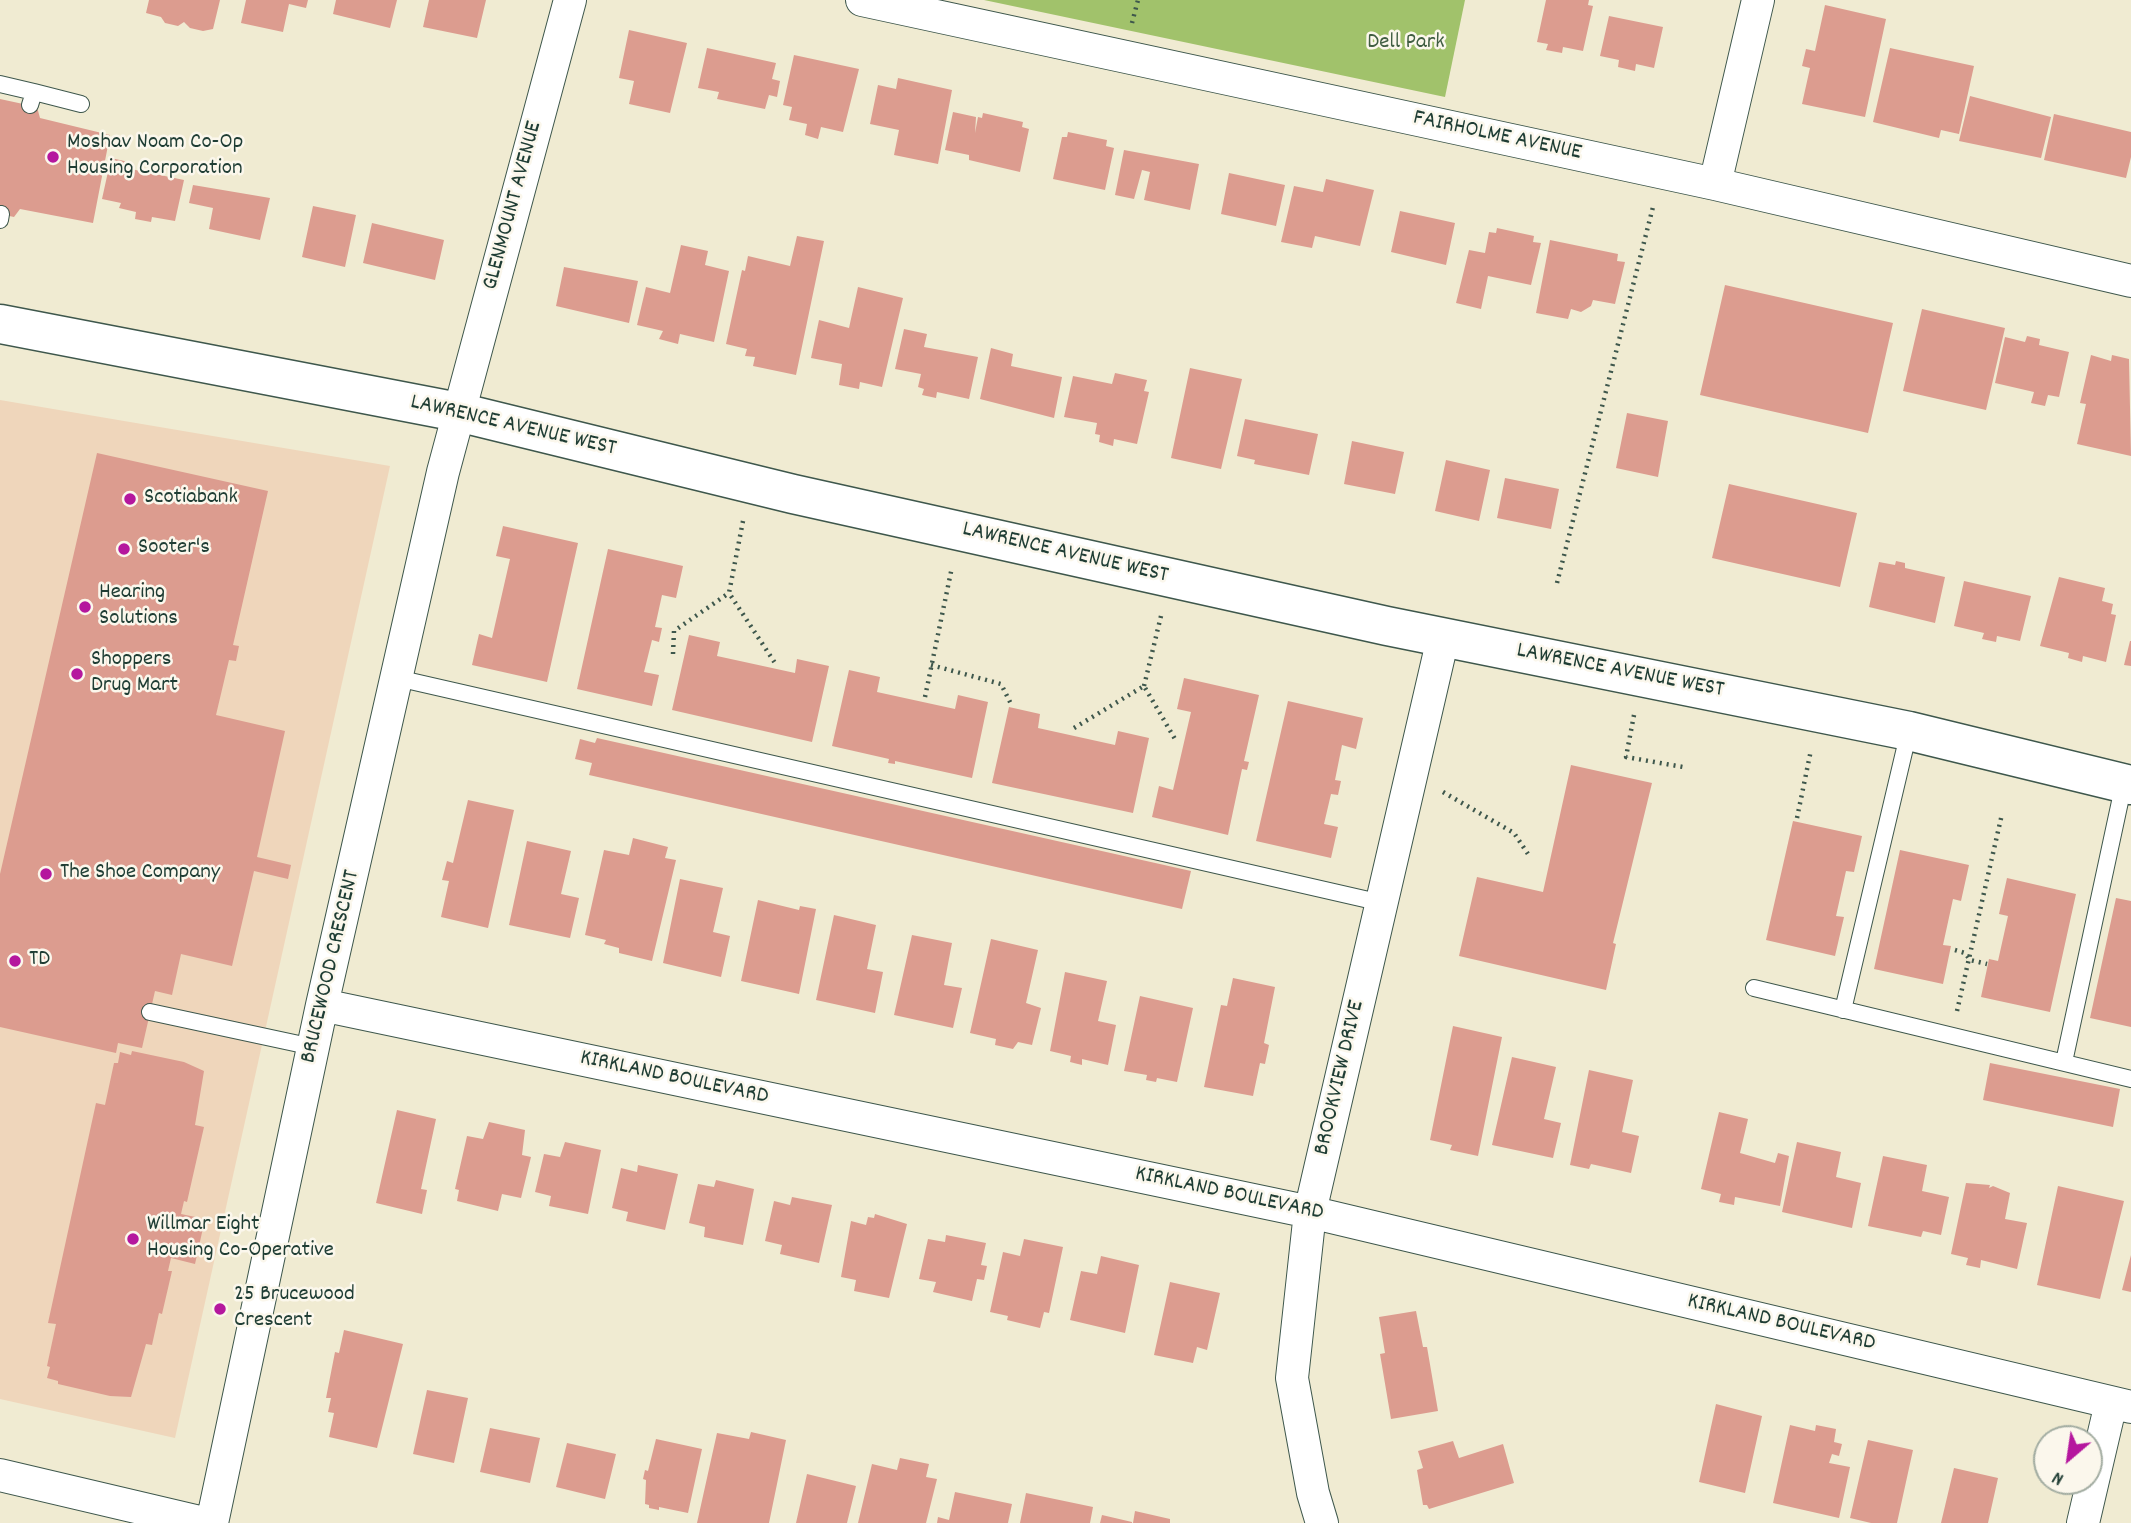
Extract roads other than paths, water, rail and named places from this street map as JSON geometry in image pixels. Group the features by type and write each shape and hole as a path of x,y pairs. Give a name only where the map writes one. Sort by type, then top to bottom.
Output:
{"main road":[{"name":"LAWRENCE AVENUE WEST","path":"0,324 458,412 751,484 960,531 1443,638 1909,731 2127,784"}],"street":[{"name":"GLENMOUNT AVENUE","path":"458,412 570,0"},
{"name":"FAIRHOLME AVENUE","path":"862,0 1715,184 2131,281"},
{"path":"1715,184 1758,0"},
{"name":"BRUCEWOOD CRESCENT","path":"212,1523 322,1005 458,412"},
{"name":"BROOKVIEW DRIVE","path":"1322,1523 1313,1493 1292,1378 1310,1212 1443,638"},
{"name":"KIRKLAND BOULEVARD","path":"322,1005 1310,1212 2121,1405"},
{"path":"2083,1523 2121,1405"},
{"path":"0,1475 204,1523"}],"lane":[{"path":"0,84 32,99 81,104"},
{"path":"397,678 1382,903"},
{"path":"1843,1010 1909,731"},
{"path":"2064,1062 2127,784"},
{"path":"1754,988 2131,1079"},
{"path":"150,1012 313,1047"}],"place":[{"name":"Moshav Noam Co-Op Housing Corporation","path":"53,157"},
{"name":"Scotiabank","path":"130,499"},
{"name":"Sooter's","path":"124,549"},
{"name":"Hearing Solutions","path":"85,607"},
{"name":"Shoppers Drug Mart","path":"77,674"},
{"name":"The Shoe Company","path":"46,874"},
{"name":"TD","path":"15,961"},
{"name":"Willmar Eight Housing Co-Operative","path":"133,1239"},
{"name":"25 Brucewood Crescent","path":"220,1309"}],"park label":[{"name":"Dell Park","path":"1406,44"}]}
